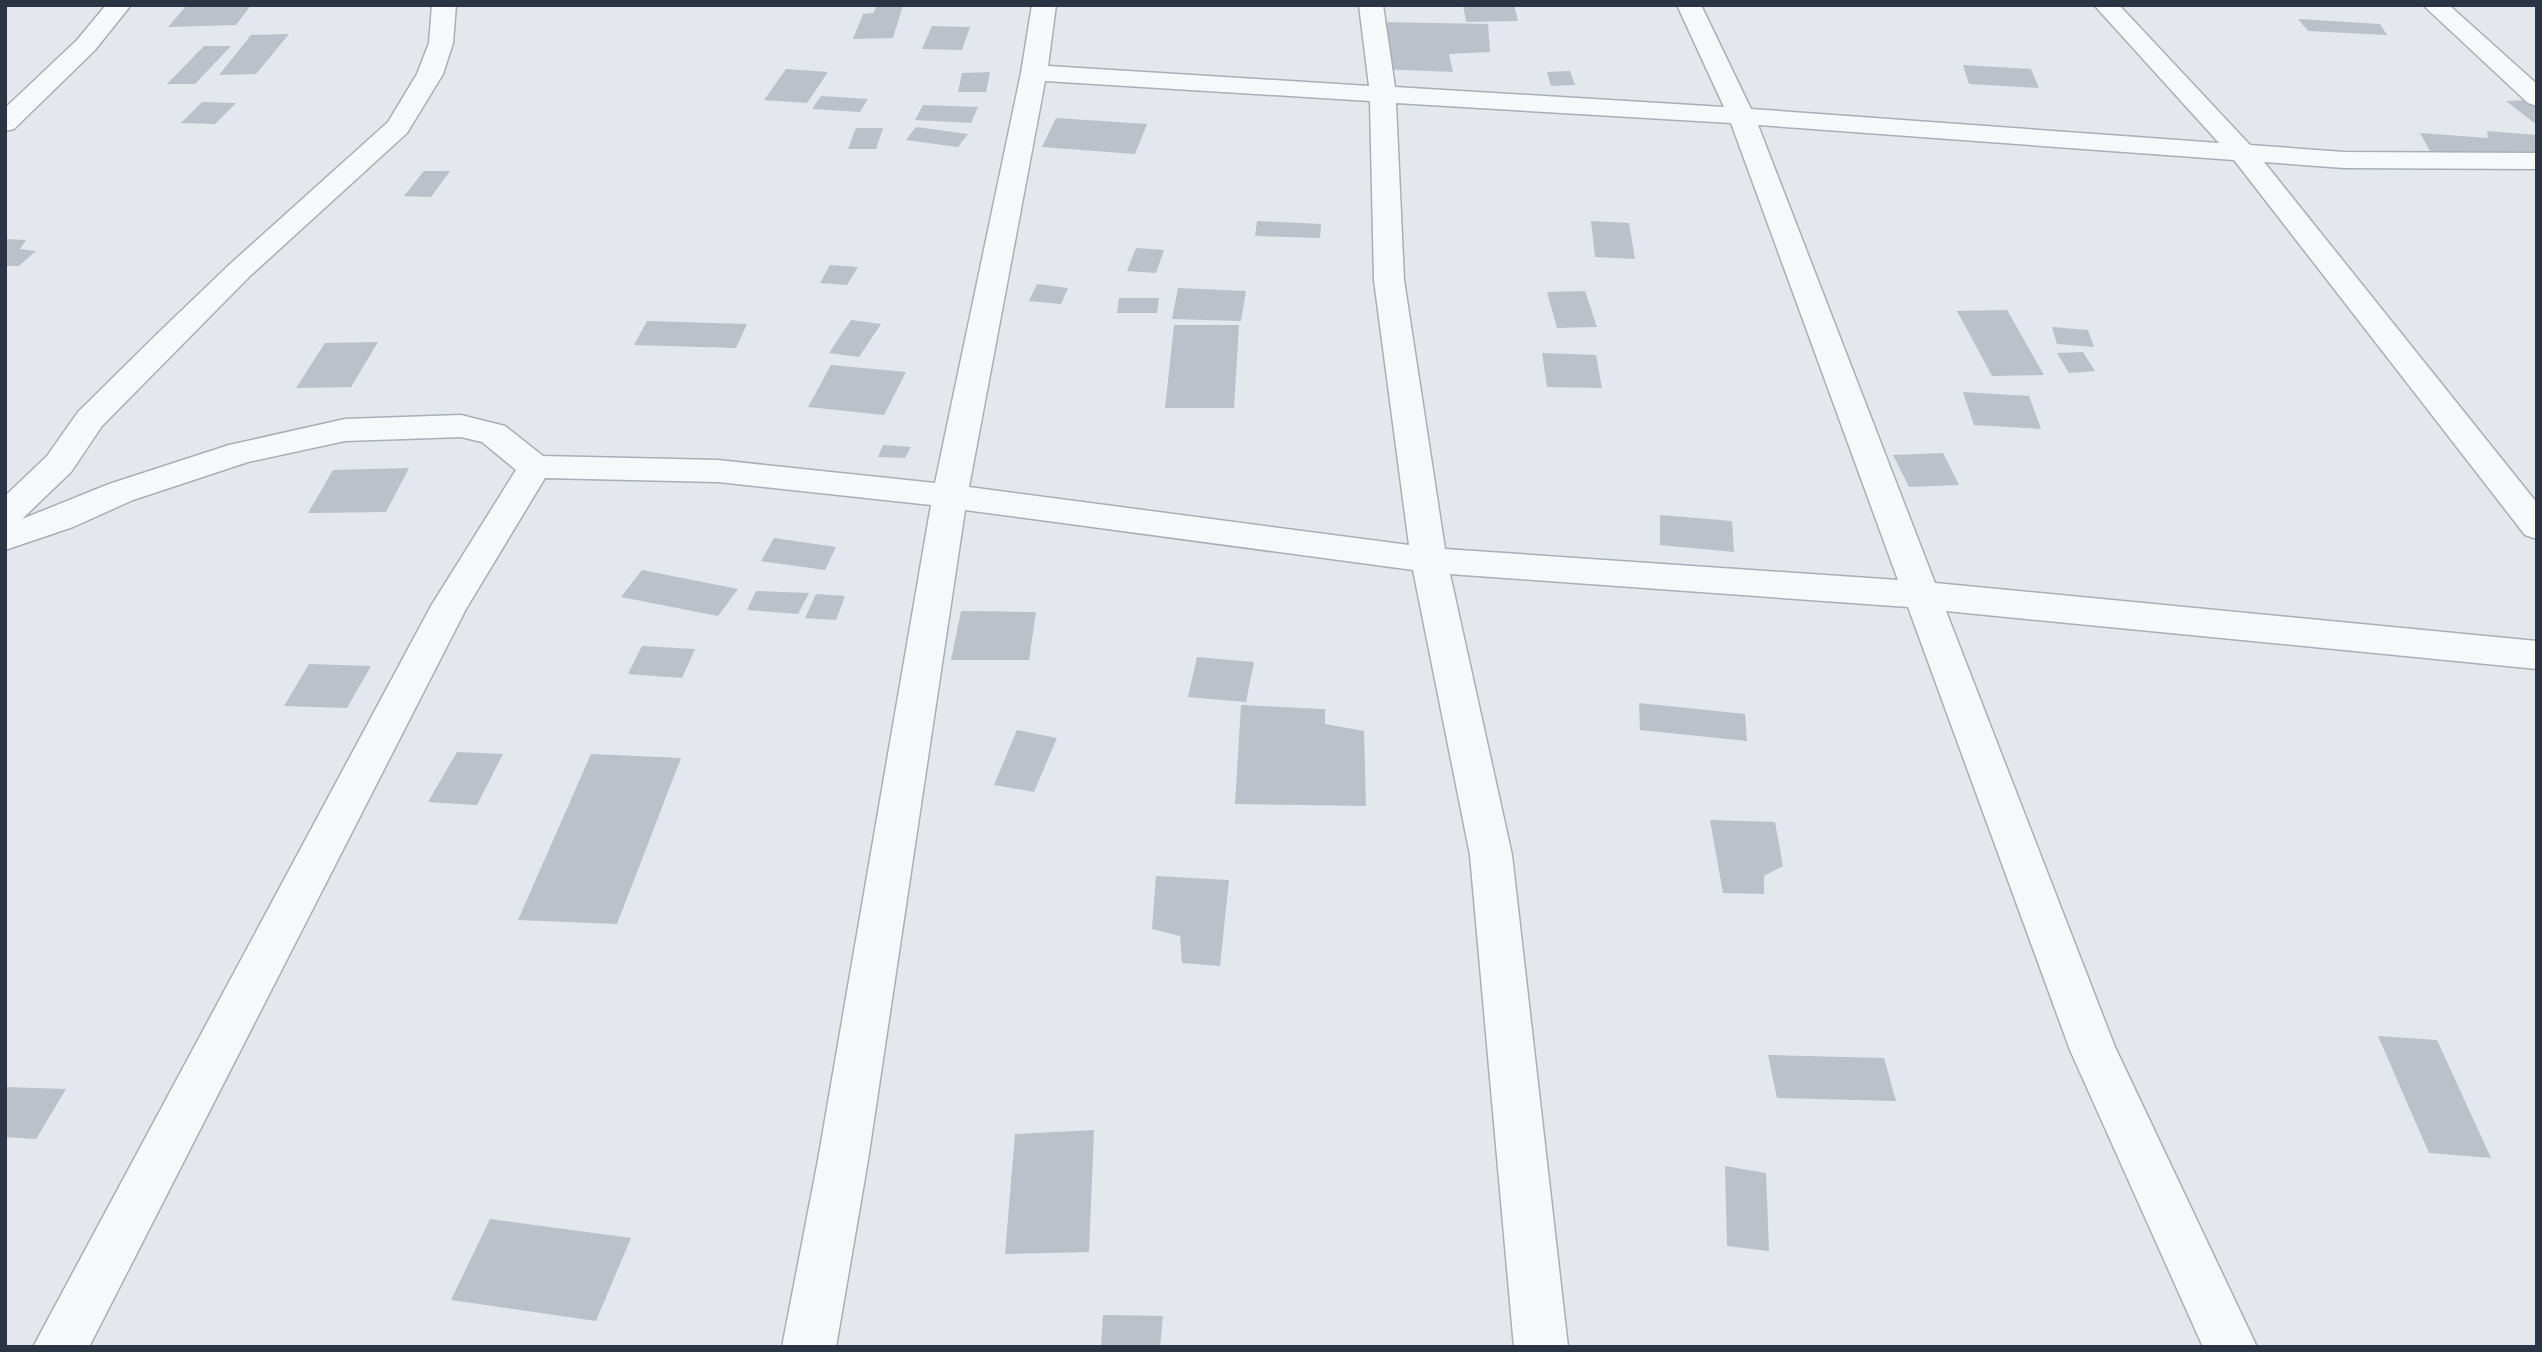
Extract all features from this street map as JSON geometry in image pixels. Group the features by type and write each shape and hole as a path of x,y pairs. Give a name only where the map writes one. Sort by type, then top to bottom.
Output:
{"street":[{"path":"5,123 86,45 119,5"},
{"path":"5,516 59,464 90,419 168,341 239,271 398,127 430,74 441,43 444,5"},
{"path":"809,1347 843,1160 950,496 1034,73 1044,5"},
{"path":"1371,5 1383,93 1389,280 1429,561 1491,855 1541,1347"},
{"path":"1689,5 1741,116 2093,1050 2231,1347"},
{"path":"2106,5 2242,152 2537,527"},
{"path":"2435,5 2537,98"},
{"path":"1034,73 1741,116 2344,160 2537,161"},
{"path":"5,538 61,519 121,492 242,453 345,430 461,426 493,434 535,467 718,471 950,496 1429,561 1920,595 2537,654"},
{"path":"60,1347 449,606 535,467"}],"building":[{"path":"187,5 251,5 236,25 168,27"},
{"path":"878,5 903,5 893,38 853,39 863,14 873,13"},
{"path":"1463,5 1514,5 1518,21 1466,22"},
{"path":"2298,19 2380,24 2387,35 2308,31"},
{"path":"1378,22 1488,24 1490,52 1449,54 1453,72 1380,69"},
{"path":"932,26 970,27 962,50 922,49"},
{"path":"289,34 256,74 219,75 251,35"},
{"path":"204,46 231,46 195,84 167,84"},
{"path":"1963,65 2031,69 2039,88 1969,84"},
{"path":"786,69 828,72 807,103 764,100"},
{"path":"1570,71 1575,85 1551,86 1547,72"},
{"path":"990,72 986,92 958,92 962,73"},
{"path":"821,96 868,99 860,112 812,109"},
{"path":"2530,100 2537,105 2537,125 2506,101"},
{"path":"202,102 236,103 215,124 181,123"},
{"path":"923,105 978,107 971,123 915,120"},
{"path":"1056,118 1147,124 1135,154 1042,147"},
{"path":"916,127 968,134 958,147 906,140"},
{"path":"856,128 883,128 876,149 848,149"},
{"path":"2487,131 2537,135 2537,165 2433,156 2420,133 2488,138"},
{"path":"424,171 450,171 431,197 404,196"},
{"path":"1257,221 1321,224 1320,238 1255,236"},
{"path":"1591,221 1629,223 1635,259 1595,257"},
{"path":"5,239 26,240 20,249 36,251 19,266 5,266"},
{"path":"1136,248 1164,250 1156,273 1127,271"},
{"path":"830,265 858,267 847,285 820,283"},
{"path":"1037,284 1068,288 1061,304 1029,301"},
{"path":"1178,288 1246,291 1241,321 1172,319"},
{"path":"1585,291 1597,327 1557,328 1547,292"},
{"path":"1119,298 1159,298 1157,313 1117,313"},
{"path":"2007,310 2044,375 1992,376 1957,311"},
{"path":"851,320 881,324 859,357 829,353"},
{"path":"647,321 747,324 736,348 634,345"},
{"path":"1174,325 1239,325 1234,408 1165,408"},
{"path":"2052,327 2088,330 2094,347 2057,344"},
{"path":"378,342 351,387 296,388 325,343"},
{"path":"2083,352 2095,371 2069,373 2057,353"},
{"path":"1542,353 1596,355 1602,388 1547,387"},
{"path":"831,365 906,372 884,415 808,407"},
{"path":"1963,392 2029,396 2041,429 1974,425"},
{"path":"883,445 911,447 905,458 878,457"},
{"path":"1943,453 1959,485 1909,487 1893,455"},
{"path":"409,468 386,512 308,513 333,470"},
{"path":"1660,515 1732,521 1734,552 1660,545"},
{"path":"774,538 836,547 825,570 761,561"},
{"path":"642,570 738,589 718,616 621,597"},
{"path":"756,591 809,593 798,614 747,610"},
{"path":"816,594 845,596 836,620 805,618"},
{"path":"961,611 1036,612 1029,660 951,660"},
{"path":"642,646 695,649 682,678 628,674"},
{"path":"1197,657 1254,662 1246,702 1188,697"},
{"path":"309,664 371,666 347,708 284,706"},
{"path":"1639,703 1745,714 1747,741 1640,730"},
{"path":"1241,705 1325,709 1325,724 1364,731 1366,806 1235,804"},
{"path":"1017,730 1057,738 1034,792 994,785"},
{"path":"457,752 503,754 477,805 428,802"},
{"path":"591,754 681,758 617,924 518,920"},
{"path":"1710,820 1775,822 1783,866 1764,876 1764,894 1723,893"},
{"path":"1156,876 1229,880 1220,966 1182,963 1180,936 1152,929"},
{"path":"2378,1036 2437,1040 2491,1158 2429,1153"},
{"path":"1768,1055 1884,1058 1896,1101 1777,1098"},
{"path":"5,1087 66,1089 36,1139 5,1137"},
{"path":"1094,1130 1089,1252 1005,1254 1015,1134"},
{"path":"1725,1166 1766,1173 1769,1251 1727,1246"},
{"path":"490,1219 631,1238 596,1321 451,1300"},
{"path":"1103,1315 1163,1316 1160,1347 1101,1347"}]}
